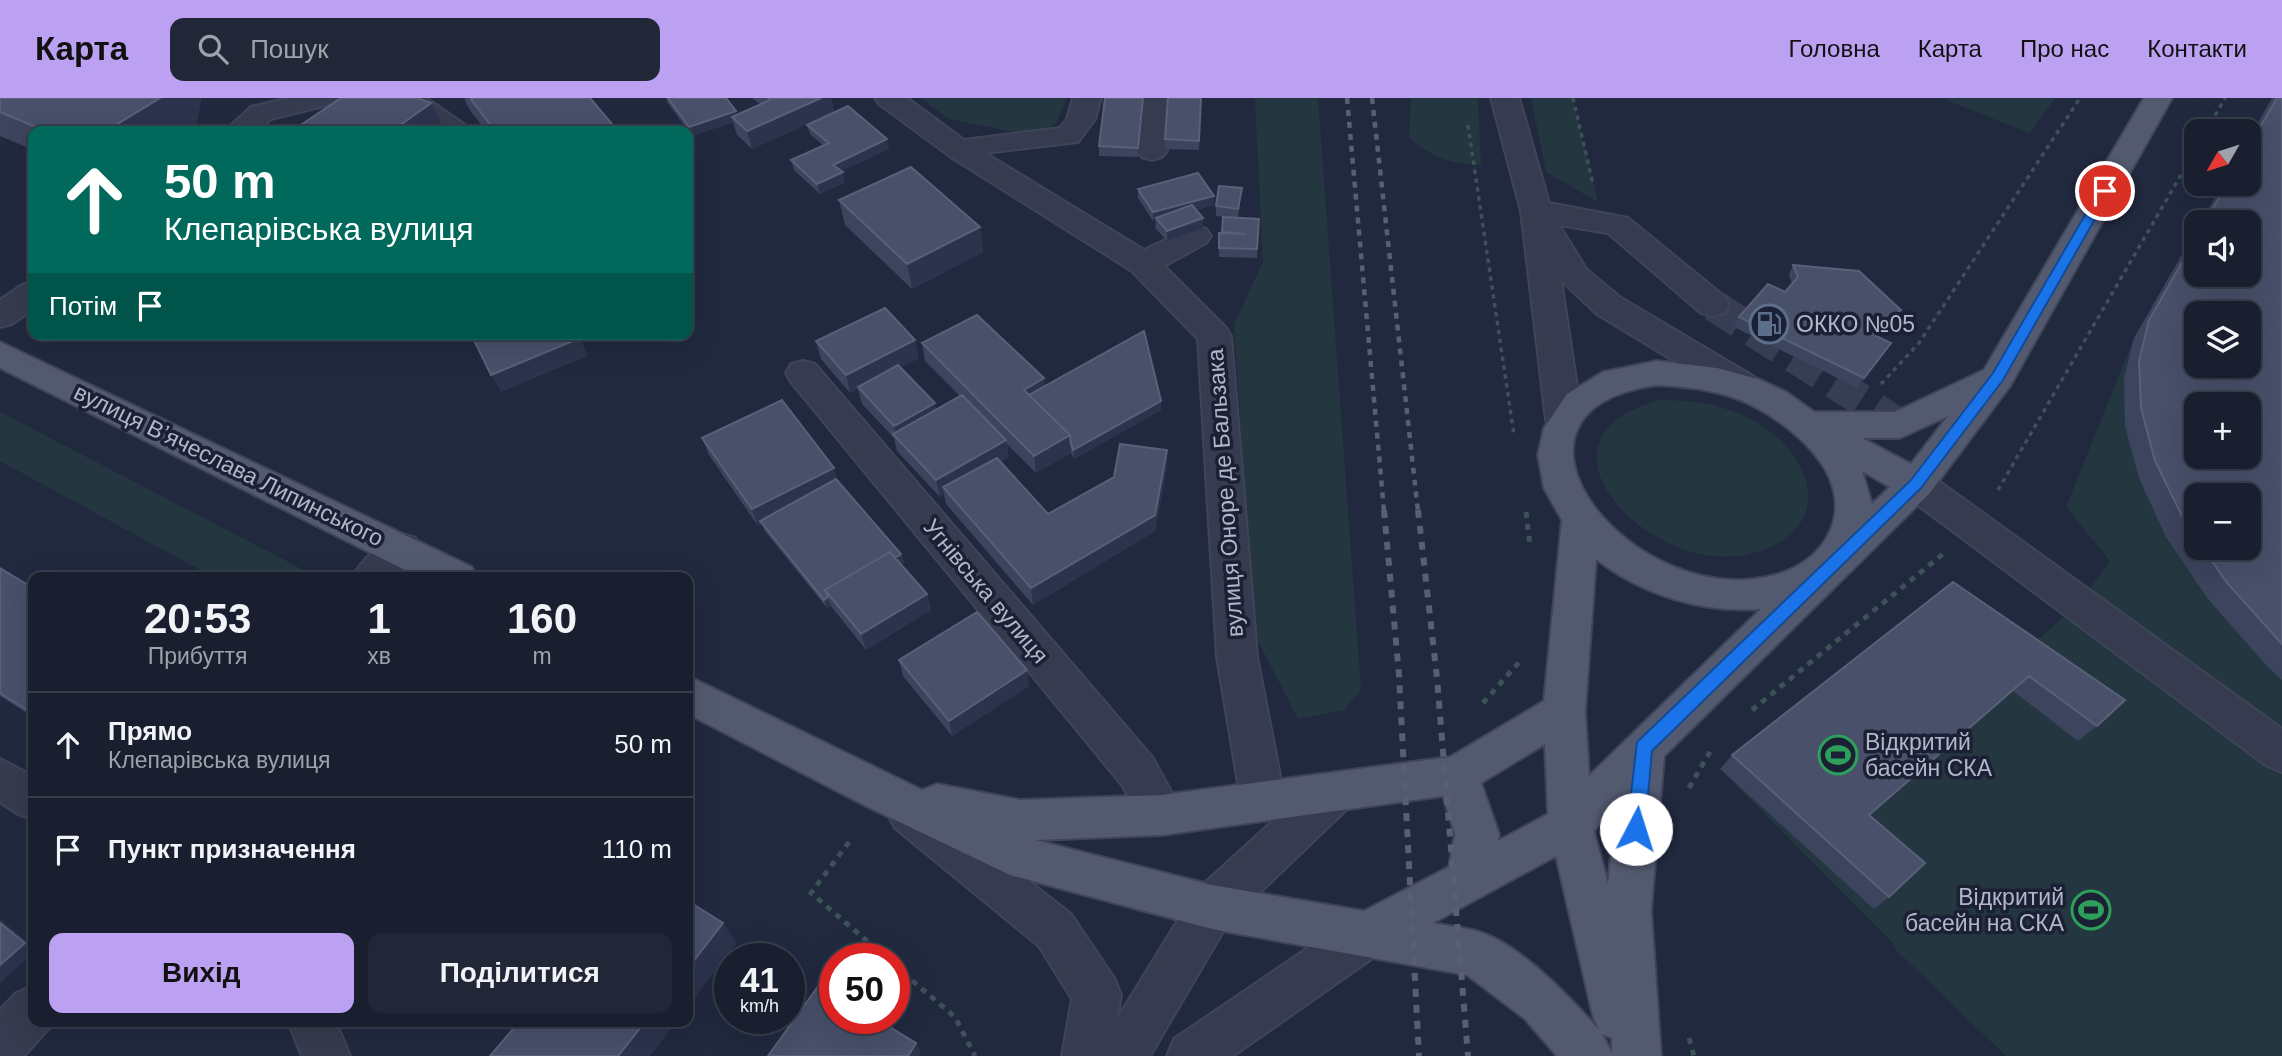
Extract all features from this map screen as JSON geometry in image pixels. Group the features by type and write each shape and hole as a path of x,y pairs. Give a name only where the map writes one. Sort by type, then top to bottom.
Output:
{"main road":[{"path":"1916,484 1810,425 1772,400 1744,387 1700,375 1657,373 1617,380 1585,396 1564,420 1555,451 1560,485 1580,521 1613,553 1652,575 1696,590 1741,595 1783,590 1817,576 1916,484 1998,377 2158,98"},
{"name":"вулиця Вʼячеслава Липинського","path":"0,354 446,572"},
{"path":"1810,425 1900,425 1998,377"},
{"path":"1367,934 1571,825 1644,748 1839,555 1854,527 1854,504 1849,480 1837,457 1810,425"},
{"path":"1580,521 1564,711 1571,825 1627,1056"},
{"path":"693,697 1010,854 1212,907 1477,954 1542,1002 1589,1056"},
{"path":"883,793 1020,820 1161,815 1457,775 1564,711"},
{"path":"1637,1056 1628,910 1644,748"},
{"path":"1457,775 1476,834 1469,881"}],"street":[{"path":"243,126 261,106 322,98"},
{"path":"407,98 448,126"},
{"name":"вулиця Оноре де Бальзака","path":"888,98 961,151 1143,264 1214,336 1237,657 1263,801"},
{"path":"961,151 977,145 1068,135 1077,128 1085,113 1087,98"},
{"path":"1152,151 1157,98"},
{"path":"1505,98 1536,211 1564,420"},
{"path":"1536,211 1617,225 1713,305"},
{"path":"1536,211 1576,278 1609,306 1744,387"},
{"path":"1143,264 1195,236"},
{"path":"0,316 28,296"},
{"name":"Угнівська вулиця","path":"803,373 1137,771 1161,815"},
{"path":"1916,484 2282,753"},
{"path":"378,572 402,550"},
{"path":"0,778 28,797"},
{"path":"1122,1056 1212,907 1335,792"},
{"path":"883,793 1055,930 1097,995 1086,1056"},
{"path":"1191,1056 1367,934"},
{"path":"0,1046 28,1015"},
{"path":"314,1027 326,1056"}],"path":[{"path":"1919,343 2080,98"},
{"path":"2213,119 2225,98"},
{"path":"1466,112 1515,442"},
{"path":"1749,713 1976,527 2184,170"},
{"path":"1525,510 1531,552"},
{"path":"1476,711 1527,653"},
{"path":"1686,793 1716,740"},
{"path":"849,842 811,893 869,943"},
{"path":"910,978 956,1017 975,1056"},
{"path":"1687,1030 1693,1056"}],"shaded area":[{"path":"921,98 1067,98 1056,123 1049,128 1025,134 949,119"},
{"path":"1255,98 1318,98 1361,690 1344,710 1298,719 1254,633 1234,324 1263,262"},
{"path":"1411,98 1478,98 1481,164 1442,158 1425,150 1409,137"},
{"path":"1531,98 1573,98 1598,202 1546,172"},
{"path":"1941,98 2055,98 2029,133"},
{"path":"2272,98 2282,98 2282,1056 2006,1056 1893,947 1895,945 1720,769 2029,648 2080,602 2110,561 2066,507 2134,338 2184,287 2261,287 2261,210 2249,210 2249,196 2261,196 2260,119"},
{"path":"1660,400 1696,402 1719,407 1752,420 1774,435 1791,452 1803,471 1808,491 1806,510 1797,527 1780,542 1753,553 1715,556 1677,547 1642,528 1615,502 1599,473 1599,444 1618,419"},
{"path":"0,412 303,572 204,572 0,461"}],"building":[{"path":"0,98 160,98 114,126 33,126 0,112"},
{"path":"341,98 417,98 431,103 399,126 299,126"},
{"path":"470,98 590,98 614,126 491,126"},
{"path":"668,98 726,98 736,111 692,126 688,126"},
{"path":"768,98 821,98 747,131 732,117 770,100"},
{"path":"1105,98 1143,98 1138,148 1099,146"},
{"path":"1168,98 1201,98 1199,141 1165,139"},
{"path":"2277,98 2282,98 2282,644 2227,583 2211,560 2261,560 2261,483 2184,483 2184,520 2155,461 2141,408 2139,361 2149,320 2184,259 2184,287 2261,287 2261,210 2212,210 2220,196 2261,196 2261,125"},
{"path":"848,106 887,139 833,165 843,172 817,184 791,160 829,143 807,125"},
{"path":"911,167 980,227 907,264 839,200"},
{"path":"1198,173 1214,196 1153,212 1138,189"},
{"path":"1219,186 1242,188 1238,209 1216,206"},
{"path":"1192,205 1203,218 1167,231 1156,218"},
{"path":"1223,217 1259,219 1257,249 1219,248 1219,233 1245,234 1222,232"},
{"path":"1793,265 1859,271 1901,310 1888,318 1874,335 1891,343 1864,378 1739,317 1768,284 1785,292 1798,277"},
{"path":"885,308 915,340 846,375 816,341"},
{"path":"977,315 1044,378 1024,390 1070,435 1034,456 922,343"},
{"path":"1144,331 1161,401 1073,450 1070,435 1029,395"},
{"path":"474,340 575,340 491,375"},
{"path":"898,365 935,403 894,426 858,387"},
{"path":"962,395 1006,440 936,480 893,434"},
{"path":"782,400 834,468 752,509 702,438"},
{"path":"1120,444 1167,450 1155,515 1031,588 943,487 997,458 1048,514 1114,477"},
{"path":"836,479 901,554 895,558 890,552 825,590 828,597 824,600 760,521"},
{"path":"890,552 927,594 861,634 825,590"},
{"path":"0,568 28,585 28,711 0,693"},
{"name":"Відкритий басейн СКА","path":"1953,582 2125,700 2097,726 2029,676 1869,815 1925,863 1889,897 1732,755"},
{"path":"977,612 1027,670 949,721 899,660"},
{"path":"693,904 723,923 693,962"},
{"path":"0,923 25,943 0,965"},
{"path":"819,985 819,1034 901,1034 916,1043 908,1056 768,1056 784,1034 805,1034 805,1004"},
{"path":"515,1027 641,1027 618,1056 490,1056"}],"tunnel":[{"path":"1713,305 1900,425"}],"railway":[{"path":"1347,98 1384,511"},
{"path":"1372,98 1418,511"},
{"path":"1384,510 1399,675 1419,1056"},
{"path":"1418,510 1437,678 1468,1056"}],"place":[{"name":"ОККО №05","path":"1769,324"},
{"name":"Відкритий басейн СКА","path":"1838,755"},
{"name":"Відкритий басейн на СКА","path":"2091,910"}],"route":[{"path":"1636,829 1644,748 1817,576 1916,484 1998,377 2105,191"}]}
